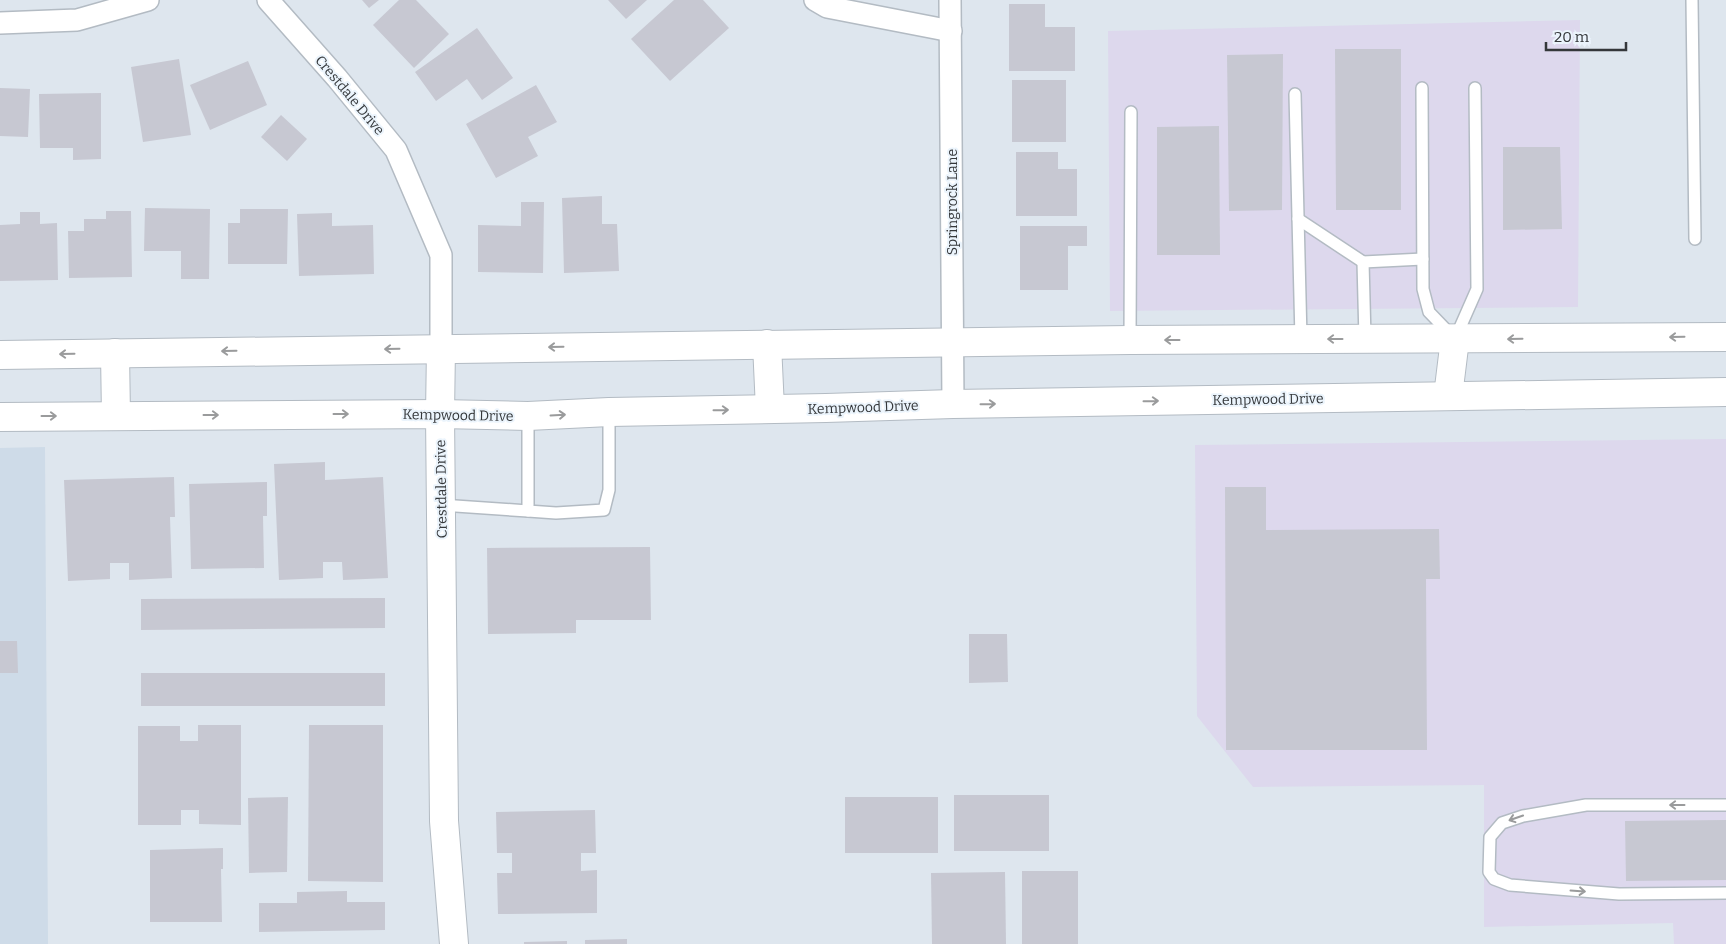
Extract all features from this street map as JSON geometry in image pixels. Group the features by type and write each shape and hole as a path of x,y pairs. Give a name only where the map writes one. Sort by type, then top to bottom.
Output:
{"main road":[{"path":"0,355 1130,340 1726,337"},
{"path":"1448,396 1454,339"},
{"path":"766,344 770,409"},
{"name":"Crestdale Drive","path":"440,348 444,821 454,944"},
{"path":"114,353 116,416"},
{"name":"Kempwood Drive","path":"0,417 440,414 528,416 609,412 953,404 1726,392"}],"street":[{"path":"0,23 77,20 148,0"},
{"name":"Crestdale Drive","path":"268,0 337,78 396,150 441,255 440,348"},
{"path":"815,0 828,7 951,31"},
{"name":"Springrock Lane","path":"950,0 953,404"}],"lane":[{"path":"1692,0 1695,239"},
{"path":"1422,88 1423,289 1429,312 1454,339 1477,289 1475,88"},
{"path":"1295,94 1301,339"},
{"path":"1130,340 1131,112"},
{"path":"1298,219 1363,262 1423,259"},
{"path":"1363,262 1365,339"},
{"path":"441,505 556,514 604,510 609,490 609,412"},
{"path":"528,416 528,511"},
{"path":"1726,805 1586,806 1523,816 1502,823 1490,837 1488,857 1489,872 1494,879 1510,885 1619,894 1726,893"}],"shaded area":[{"path":"1580,20 1578,307 1110,311 1108,31"},
{"path":"1726,439 1726,944 1674,944 1673,923 1484,927 1484,785 1253,787 1197,716 1195,445"},
{"path":"45,447 48,944 0,944 0,448"}],"building":[{"path":"362,0 379,0 369,8"},
{"path":"399,0 416,0 449,34 414,68 373,25"},
{"path":"608,0 647,0 626,19"},
{"path":"674,0 703,0 729,28 670,81 631,39"},
{"path":"1009,4 1045,4 1045,27 1075,27 1075,71 1009,71"},
{"path":"477,28 513,78 482,100 467,79 436,101 415,72"},
{"path":"1335,49 1401,49 1401,210 1336,210"},
{"path":"1283,54 1282,210 1229,211 1227,55"},
{"path":"179,59 191,135 143,142 131,67"},
{"path":"248,61 267,105 210,130 190,85"},
{"path":"1012,80 1066,80 1066,142 1012,142"},
{"path":"536,85 557,122 528,137 538,156 496,178 466,124"},
{"path":"0,88 30,89 28,137 0,136"},
{"path":"101,93 101,159 73,160 73,148 40,148 39,94"},
{"path":"281,115 307,139 287,161 261,137"},
{"path":"1219,126 1220,255 1157,255 1157,127"},
{"path":"1503,147 1560,147 1562,229 1503,230"},
{"path":"1016,152 1058,152 1058,169 1077,169 1077,216 1016,216"},
{"path":"602,196 602,224 617,224 619,271 564,273 562,198"},
{"path":"521,202 544,202 543,273 478,272 478,225 521,226"},
{"path":"145,208 210,209 209,279 181,279 181,251 144,251"},
{"path":"240,209 288,209 287,264 228,264 228,223 240,223"},
{"path":"106,211 131,211 132,277 69,278 68,231 84,231 84,219 106,219"},
{"path":"20,212 40,212 40,224 57,223 58,280 0,281 0,225 20,224"},
{"path":"332,213 332,226 373,225 374,274 299,276 297,214"},
{"path":"1020,226 1087,226 1087,246 1068,246 1068,290 1020,290"},
{"path":"325,462 325,480 383,477 388,578 343,580 342,562 323,562 323,578 279,580 274,464"},
{"path":"174,477 175,517 170,517 172,578 129,580 129,563 110,563 110,579 68,581 64,480"},
{"path":"267,482 267,516 263,516 264,568 191,569 189,484"},
{"path":"1225,487 1266,487 1266,530 1439,529 1440,579 1426,579 1427,750 1226,750"},
{"path":"650,547 651,620 576,620 576,633 488,634 487,548"},
{"path":"385,598 385,628 141,630 141,599"},
{"path":"969,634 1007,634 1008,682 969,683"},
{"path":"0,641 17,641 18,673 0,673"},
{"path":"141,673 385,673 385,706 141,706"},
{"path":"198,725 241,725 241,825 199,824 199,810 181,810 181,825 138,825 138,726 180,726 180,741 198,741"},
{"path":"309,725 383,725 383,882 308,881"},
{"path":"954,795 1049,795 1049,851 954,851"},
{"path":"288,797 287,872 249,873 248,798"},
{"path":"845,797 938,797 938,853 845,853"},
{"path":"595,810 596,853 581,853 581,871 597,870 597,913 498,914 497,873 512,873 512,853 497,853 496,812"},
{"path":"1726,820 1726,880 1626,881 1625,821"},
{"path":"223,848 223,869 221,869 222,922 150,922 150,850"},
{"path":"1022,871 1078,871 1078,944 1022,944"},
{"path":"1005,872 1006,944 932,944 931,873"},
{"path":"347,891 347,902 385,902 385,930 259,932 259,903 297,903 297,892"},
{"path":"627,939 627,944 585,944 585,940"},
{"path":"567,941 567,944 524,944 524,942"}]}
